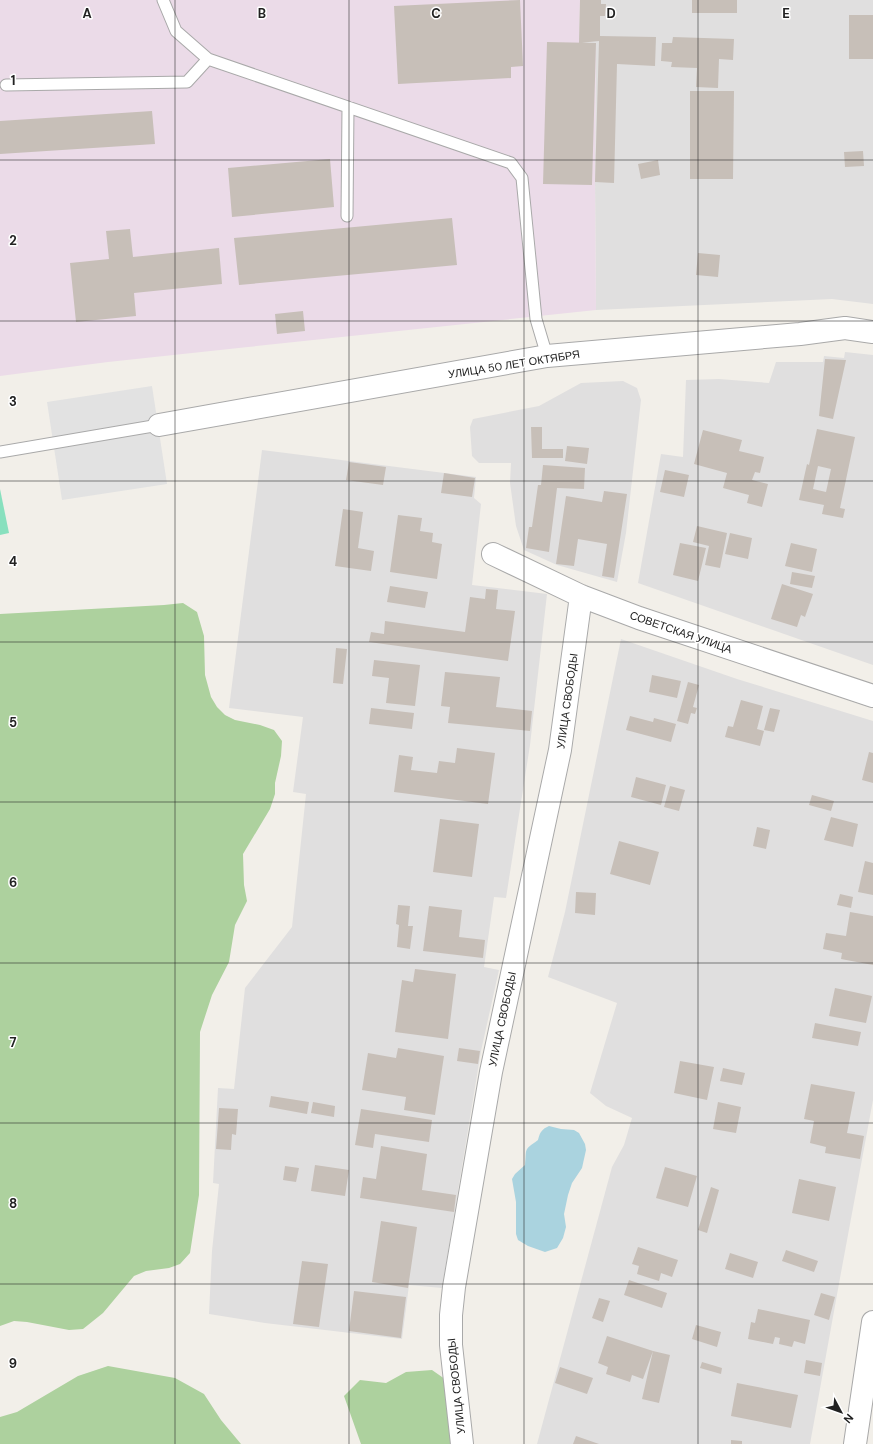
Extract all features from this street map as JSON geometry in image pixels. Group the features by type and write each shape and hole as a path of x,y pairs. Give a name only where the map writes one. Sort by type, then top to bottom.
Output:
{"street":[{"name":"УЛИЦА 50 ЛЕТ ОКТЯБРЯ","path":"158,425 547,356 800,334 845,328 873,332"},
{"name":"СОВЕТСКАЯ УЛИЦА","path":"493,554 581,596 639,618 873,696"},
{"name":"УЛИЦА СВОБОДЫ","path":"462,1444 451,1346 451,1315 454,1287 490,1072 560,750 581,596"},
{"path":"855,1444 873,1322"}],"lane":[{"path":"163,0 176,31 208,59 511,163 522,178 536,319 547,356"},
{"path":"6,85 187,82 208,59"},
{"path":"347,216 348,107"},
{"path":"0,452 158,425"}],"shaded area":[{"path":"0,0 580,0 579,43 596,43 596,310 108,362 0,376"},
{"path":"580,0 873,0 873,304 832,299 596,310 596,44 579,43"},
{"path":"845,352 873,355 873,665 638,583 661,454 683,457 686,380 719,379 769,383 776,362 823,362 824,356 844,358"},
{"path":"623,381 637,388 641,400 626,533 617,582 557,565 524,550 516,526 510,483 511,463 479,463 472,456 470,427 473,419 539,406 581,383"},
{"path":"152,386 167,484 62,500 47,402"},
{"path":"262,450 476,477 474,498 481,504 472,585 547,594 530,745 506,898 494,897 484,967 499,970 481,1051 442,1288 409,1285 402,1339 265,1323 209,1314 212,1251 219,1184 213,1183 218,1088 234,1089 245,988 292,927 306,794 293,792 303,717 229,708"},
{"path":"621,639 737,679 873,721 873,1100 810,1444 537,1444 612,1167 624,1145 632,1118 606,1106 590,1093 617,1003 548,977 565,912"}],"green space":[{"path":"0,489 9,533 0,535"},
{"path":"183,603 197,612 204,636 205,675 211,697 217,707 225,715 235,720 260,725 274,730 282,741 281,756 275,783 275,794 270,809 243,854 244,885 247,901 235,925 229,962 212,995 200,1032 199,1195 190,1253 180,1264 169,1268 146,1271 134,1276 103,1313 83,1329 69,1330 14,1321 0,1326 0,614"},
{"path":"108,1366 175,1378 204,1394 221,1420 241,1444 0,1444 0,1417 17,1412 78,1376"},
{"path":"432,1370 452,1384 455,1444 361,1444 344,1396 360,1380 386,1383 406,1372"}],"water":[{"path":"549,1126 574,1130 579,1133 585,1144 586,1150 582,1168 572,1183 568,1195 564,1214 566,1227 563,1238 557,1248 545,1252 528,1246 518,1240 516,1234 516,1202 512,1179 515,1174 525,1165 526,1152 528,1148 538,1140 543,1130"}],"building":[{"path":"520,0 523,66 511,67 511,78 398,84 394,6"},
{"path":"580,0 601,0 601,4 606,4 605,16 600,16 600,36 656,37 655,66 617,64 614,183 595,182 599,41 579,43"},
{"path":"692,0 737,0 737,13 692,13"},
{"path":"849,15 873,15 873,59 849,59"},
{"path":"673,37 734,39 733,60 719,59 718,88 696,87 697,68 671,67 672,62 661,61 662,43 672,43"},
{"path":"547,42 596,43 592,185 543,184"},
{"path":"690,91 734,91 733,179 690,179"},
{"path":"152,111 155,144 0,154 0,121"},
{"path":"863,151 864,166 845,167 844,152"},
{"path":"330,159 334,207 232,217 228,168"},
{"path":"658,160 660,175 641,179 638,164"},
{"path":"452,218 457,265 239,285 234,238"},
{"path":"130,229 133,257 219,248 222,284 134,293 136,316 76,322 70,263 109,259 106,231"},
{"path":"698,253 720,255 718,277 696,275"},
{"path":"303,311 305,331 277,334 275,314"},
{"path":"825,359 846,360 833,419 819,416"},
{"path":"531,427 542,427 542,449 563,449 563,458 532,458"},
{"path":"817,429 855,437 840,508 845,509 843,518 822,514 824,505 799,500 807,464 809,465","holes":["818,466 831,469 826,492 813,489"]},
{"path":"703,430 742,440 739,451 764,457 760,473 755,472 752,480 768,484 762,507 747,503 749,495 723,488 727,473 694,464"},
{"path":"567,446 589,448 587,464 565,461"},
{"path":"349,462 386,467 383,485 346,480"},
{"path":"543,465 585,468 584,489 557,488 549,552 526,548 529,527 532,527 538,485 541,485"},
{"path":"665,470 689,475 684,497 660,492"},
{"path":"444,473 475,478 472,497 441,493"},
{"path":"604,491 627,494 614,578 602,576 607,544 578,539 574,566 556,564 566,496 602,502"},
{"path":"343,509 363,512 358,548 374,551 371,571 335,566"},
{"path":"398,515 422,518 420,531 433,533 432,542 442,544 437,579 390,572"},
{"path":"697,526 727,533 720,568 705,565 709,546 693,542"},
{"path":"730,533 752,538 748,559 725,554"},
{"path":"680,543 706,548 698,581 673,575"},
{"path":"791,543 817,549 812,572 785,566"},
{"path":"792,572 815,576 812,588 790,584"},
{"path":"782,584 813,594 805,617 801,615 797,627 771,619"},
{"path":"390,586 428,592 425,608 387,602"},
{"path":"486,589 498,590 496,609 515,611 508,661 369,642 371,632 384,634 385,621 465,632 470,597 485,599"},
{"path":"336,648 347,649 343,684 333,683"},
{"path":"374,660 420,665 415,706 386,703 389,678 372,676"},
{"path":"445,672 500,677 496,707 532,711 530,731 448,723 450,707 441,706"},
{"path":"652,675 681,681 677,698 649,692"},
{"path":"688,682 699,685 693,707 697,708 695,714 691,713 688,724 677,721"},
{"path":"741,700 763,706 757,729 764,731 760,746 725,737 728,726 733,727"},
{"path":"371,708 414,713 412,729 369,724"},
{"path":"770,708 780,710 774,732 764,730"},
{"path":"630,716 653,722 654,718 676,724 671,742 626,730"},
{"path":"457,748 495,753 488,804 394,792 399,755 413,757 411,770 437,773 439,761 455,763"},
{"path":"869,752 873,753 873,783 862,780"},
{"path":"636,777 666,785 661,805 631,797"},
{"path":"670,786 685,790 679,811 664,807"},
{"path":"812,795 834,801 831,811 809,805"},
{"path":"831,817 858,824 853,847 824,840"},
{"path":"440,819 479,824 472,877 433,872"},
{"path":"757,827 770,830 766,849 753,846"},
{"path":"619,841 659,852 650,885 610,874"},
{"path":"865,861 873,863 873,895 858,892"},
{"path":"576,892 596,893 595,915 575,913"},
{"path":"840,894 853,897 851,908 837,905"},
{"path":"398,905 410,906 408,926 413,926 410,949 397,947 399,925 396,924"},
{"path":"429,906 462,910 459,937 485,940 483,958 423,951"},
{"path":"850,912 873,916 873,965 841,959 842,953 823,949 826,933 846,936"},
{"path":"415,969 456,974 448,1039 395,1032 402,980 413,982"},
{"path":"835,988 872,996 866,1023 829,1016"},
{"path":"815,1023 861,1032 858,1046 812,1038"},
{"path":"398,1048 444,1056 435,1115 404,1110 406,1097 362,1090 368,1053 396,1058"},
{"path":"459,1048 480,1051 478,1064 457,1061"},
{"path":"680,1061 714,1067 707,1100 674,1093"},
{"path":"723,1068 745,1073 742,1085 720,1081"},
{"path":"811,1084 855,1092 847,1133 864,1136 860,1159 825,1153 826,1147 810,1143 814,1121 804,1119"},
{"path":"271,1096 309,1102 307,1114 269,1107"},
{"path":"313,1102 335,1106 334,1117 311,1113"},
{"path":"718,1102 741,1107 736,1133 713,1129"},
{"path":"219,1108 238,1109 236,1135 232,1134 231,1150 216,1149"},
{"path":"361,1109 432,1120 429,1142 375,1134 373,1148 355,1145"},
{"path":"381,1146 427,1154 422,1190 456,1195 454,1212 360,1198 363,1177 376,1179"},
{"path":"315,1165 349,1170 345,1196 311,1191"},
{"path":"285,1166 299,1168 296,1182 283,1180"},
{"path":"665,1167 697,1176 688,1207 656,1198"},
{"path":"799,1179 836,1187 829,1221 792,1213"},
{"path":"711,1187 719,1190 707,1233 698,1230"},
{"path":"381,1221 417,1227 408,1288 372,1282"},
{"path":"638,1247 678,1260 672,1277 661,1273 659,1281 637,1274 639,1266 632,1264"},
{"path":"786,1250 818,1261 814,1272 782,1261"},
{"path":"730,1253 758,1262 753,1278 725,1269"},
{"path":"302,1261 328,1264 319,1327 293,1324"},
{"path":"629,1280 667,1293 662,1308 624,1295"},
{"path":"354,1291 406,1297 401,1338 349,1331"},
{"path":"821,1293 835,1297 829,1320 814,1315"},
{"path":"599,1298 610,1301 603,1322 592,1318"},
{"path":"758,1309 810,1320 805,1344 794,1341 792,1347 779,1344 780,1338 775,1337 773,1344 748,1339 751,1322 755,1323"},
{"path":"696,1325 721,1332 717,1347 692,1339"},
{"path":"607,1336 653,1351 643,1379 632,1375 630,1382 606,1374 608,1367 598,1363"},
{"path":"653,1351 670,1355 659,1403 642,1399"},
{"path":"806,1360 822,1363 820,1376 804,1373"},
{"path":"702,1362 722,1368 721,1374 700,1368"},
{"path":"560,1367 593,1378 587,1394 555,1383"},
{"path":"737,1383 798,1395 791,1428 731,1416"},
{"path":"576,1436 599,1444 573,1444"},
{"path":"731,1440 742,1441 742,1444 731,1444"}]}
